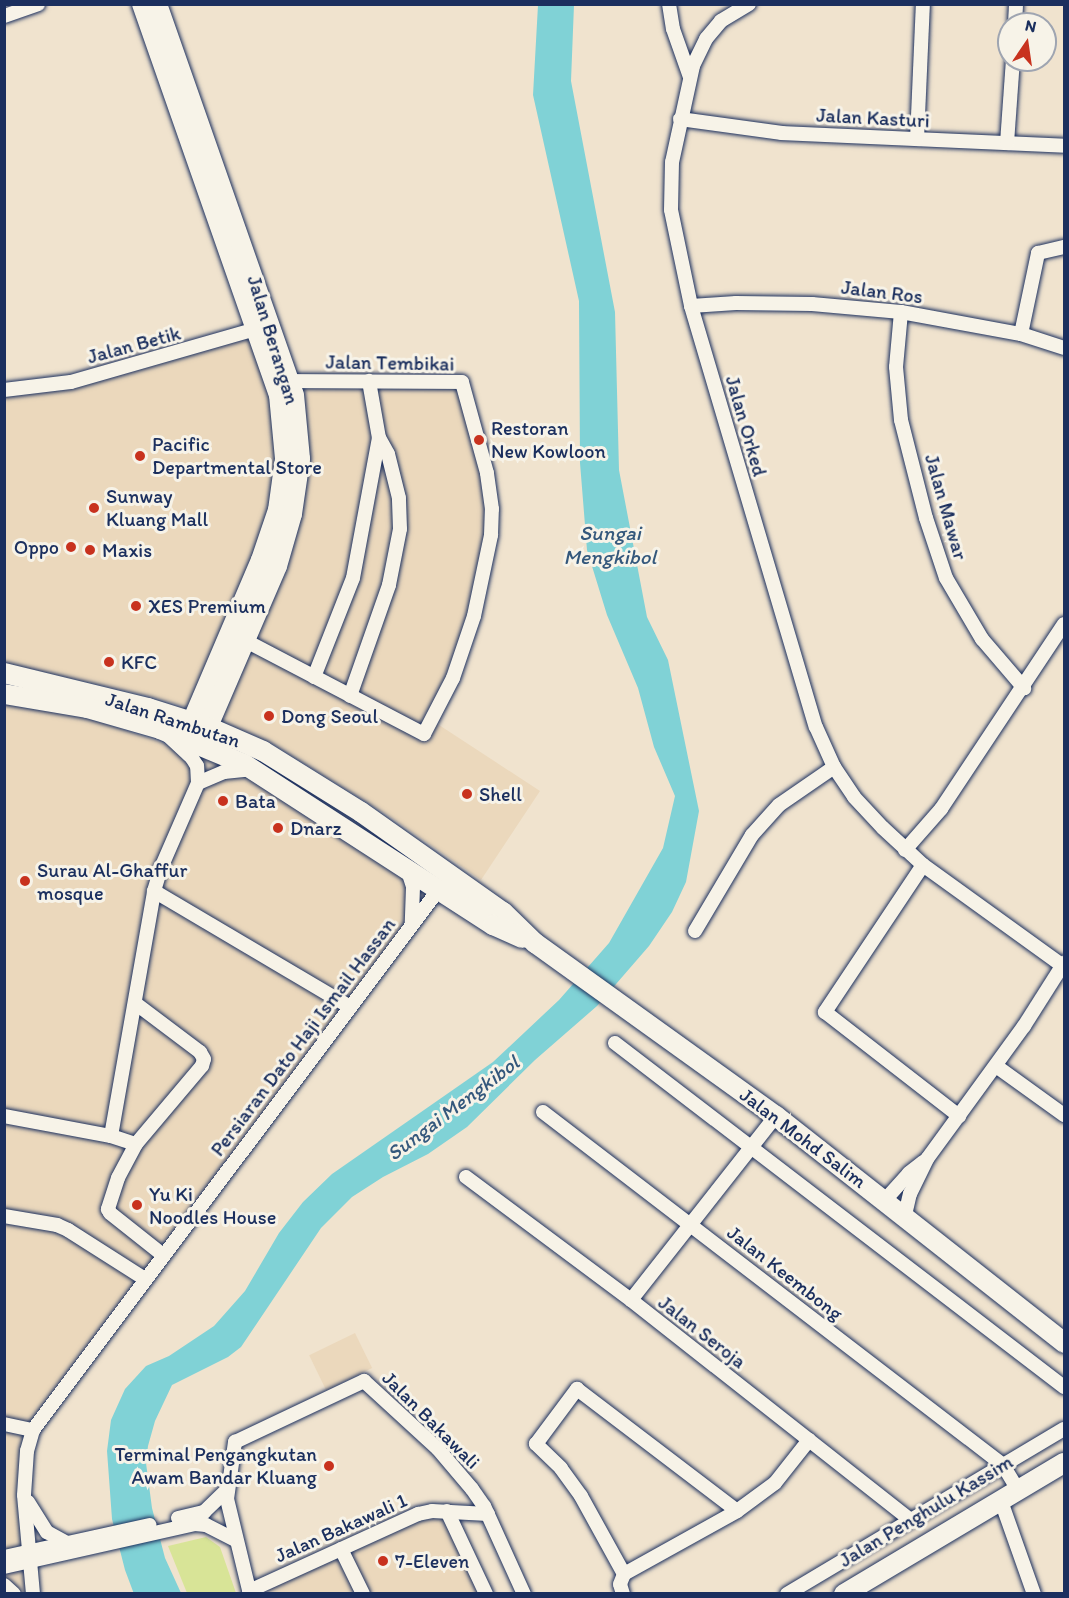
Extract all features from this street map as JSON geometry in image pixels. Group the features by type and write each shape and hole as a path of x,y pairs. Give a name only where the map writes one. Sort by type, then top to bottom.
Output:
{"street":[{"path":"4,16 38,4"},
{"name":"Jalan Berangan","path":"142,4 264,327"},
{"name":"Jalan Berangan","path":"157,4 281,381 294,395 300,459 292,514 277,566 246,641 196,733"},
{"path":"669,4 673,29 690,78"},
{"path":"917,139 923,4"},
{"name":"Jalan Orked","path":"741,7 721,21 706,39 690,78 672,162 671,210 691,306 816,727 834,767 854,797 905,850 923,866 1063,970"},
{"path":"1007,143 1012,72"},
{"name":"Jalan Kasturi","path":"680,119 782,133 1065,146"},
{"path":"1021,334 1038,254 1065,247"},
{"name":"Jalan Ros","path":"691,306 736,303 812,304 901,312 1021,334 1065,348"},
{"name":"Jalan Mawar","path":"901,312 896,367 901,420 926,518 946,578 982,639 1023,688"},
{"name":"Jalan Betik","path":"4,390 70,382 264,327"},
{"name":"Jalan Berangan","path":"196,733 278,510 285,459 279,395 281,381"},
{"name":"Jalan Tembikai","path":"281,381 462,382 487,473 492,509 491,535 474,616 453,678 424,734 350,696"},
{"path":"246,641 350,696 389,585 400,529 399,498 388,454 379,438 369,381"},
{"path":"314,676 353,578 379,438"},
{"path":"905,850 941,809 1065,624"},
{"name":"Jalan Rambutan","path":"4,673 120,701 196,733 263,751 361,812 444,882"},
{"name":"Jalan Rambutan","path":"4,694 87,708 160,729 196,733 406,868 444,882"},
{"path":"111,1136 154,891 161,868 198,783 197,766 192,758 160,729"},
{"path":"695,931 752,835 779,805 834,767"},
{"path":"198,783 224,772 251,769"},
{"path":"923,866 825,1012 959,1116"},
{"path":"406,868 413,887 412,925"},
{"name":"Persiaran Dato Haji Ismail Hassan","path":"33,1593 24,1495 27,1451 33,1430 444,882"},
{"name":"Jalan Mohd Salim","path":"444,882 493,925 535,943 776,1116 905,1215 1065,1343"},
{"path":"154,891 350,1007"},
{"path":"905,1215 910,1194 927,1159 1063,970"},
{"path":"135,1003 200,1052 204,1059 202,1066 136,1144 118,1178 108,1209 163,1254"},
{"name":"Jalan Mohd Salim","path":"615,1043 1065,1387"},
{"path":"996,1066 1065,1115"},
{"name":"Jalan Keembong","path":"543,1112 1003,1465"},
{"path":"4,1116 111,1136 136,1144"},
{"path":"631,1300 692,1226 776,1116"},
{"path":"885,1200 909,1173 927,1159"},
{"name":"Jalan Seroja","path":"466,1177 631,1300 911,1520"},
{"path":"4,1216 57,1225 145,1279"},
{"name":"Jalan Bakawali","path":"250,1592 235,1540 226,1491 235,1442 364,1381 438,1449 472,1489 488,1514 524,1593"},
{"path":"624,1574 581,1496 561,1468 536,1444 577,1389 736,1511"},
{"path":"4,1424 33,1430"},
{"name":"Jalan Penghulu Kassim","path":"788,1593 1065,1429"},
{"path":"623,1593 620,1584 624,1574 736,1511 775,1484 809,1440"},
{"name":"Jalan Penghulu Kassim","path":"844,1593 1065,1463"},
{"path":"1003,1465 1018,1490"},
{"path":"4,1567 30,1556 73,1545 194,1520 226,1491"},
{"path":"24,1495 47,1532 73,1545"},
{"path":"1001,1501 1032,1593"},
{"path":"447,1511 486,1593"},
{"name":"Jalan Bakawali 1","path":"250,1592 418,1514 447,1511 488,1514"},
{"path":"194,1520 235,1540"},
{"path":"341,1549 363,1593"},
{"path":"4,1557 30,1556"},
{"path":"4,1585 14,1593"}],"shaded area":[{"path":"248,325 272,395 276,457 271,510 189,708 153,697 5,663 4,384 69,376"},
{"path":"298,376 466,378 498,508 436,723 540,791 481,880 389,816 271,743 220,721 288,567 301,517 309,459"},
{"path":"4,703 86,717 215,761 258,783 429,893 29,1423 22,1442 16,1495 27,1594 4,1593"},
{"path":"355,1333 372,1368 326,1390 309,1355"},
{"path":"434,1515 455,1517 491,1594 255,1594 419,1518"}],"green space":[{"path":"206,1537 220,1547 236,1593 187,1593 168,1546"}],"water":[{"name":"Sungai Mengkibol","path":"538,5 574,5 571,81 615,312 619,470 647,617 668,660 699,811 686,882 672,912 649,946 597,1006 535,1060 467,1127 428,1154 383,1177 352,1197 321,1228 241,1347 228,1357 172,1385 155,1421 146,1463 152,1508 165,1558 181,1593 134,1594 125,1570 112,1519 107,1451 111,1420 125,1389 146,1366 169,1356 214,1326 245,1291 279,1233 303,1202 332,1174 493,1062 559,1000 609,943 663,848 675,796 654,747 638,688 607,615 587,550 580,463 579,301 533,95"}],"place":[{"name":"Restoran New Kowloon","path":"479,440"},
{"name":"Pacific Departmental Store","path":"140,456"},
{"name":"Sunway Kluang Mall","path":"94,508"},
{"name":"Oppo","path":"71,547"},
{"name":"Maxis","path":"90,550"},
{"name":"XES Premium","path":"136,606"},
{"name":"KFC","path":"109,662"},
{"name":"Dong Seoul","path":"269,716"},
{"name":"Shell","path":"467,794"},
{"name":"Bata","path":"223,801"},
{"name":"Dnarz","path":"278,828"},
{"name":"Surau Al-Ghaffur mosque","path":"25,881"},
{"name":"Yu Ki Noodles House","path":"137,1205"},
{"name":"Terminal Pengangkutan Awam Bandar Kluang","path":"329,1466"},
{"name":"7-Eleven","path":"383,1561"}]}
